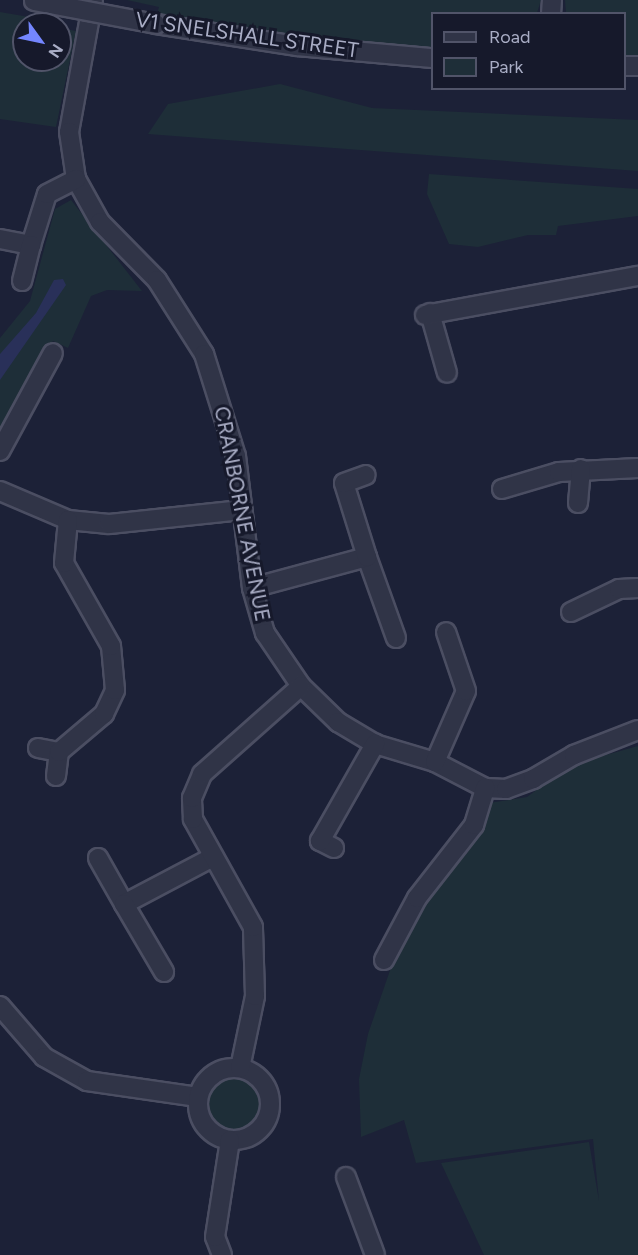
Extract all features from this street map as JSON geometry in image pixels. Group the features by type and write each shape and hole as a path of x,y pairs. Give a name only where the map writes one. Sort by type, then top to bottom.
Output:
{"street":[{"name":"CRANBORNE AVENUE","path":"93,0 69,132 76,179 100,222 157,280 204,354 224,409 242,510 252,588 265,633 301,686 338,722 375,744 435,762 485,788"},
{"name":"V1 SNELSHALL STREET","path":"30,1 297,46 431,58"},
{"path":"22,281 47,194 76,179"},
{"path":"0,239 31,245"},
{"path":"447,373 427,314 638,276"},
{"path":"0,451 53,353"},
{"path":"501,489 581,470 638,468"},
{"path":"578,503 581,470"},
{"path":"366,475 344,483 396,638"},
{"path":"0,491 17,503 68,520 109,524 242,510"},
{"path":"56,776 59,752 104,714 115,690 111,646 64,562 68,520"},
{"path":"252,588 367,557"},
{"path":"571,612 619,590 638,588"},
{"path":"435,762 466,691 446,632"},
{"path":"240,1068 255,996 254,936 239,894 213,857 193,819 192,798 202,774 301,686"},
{"path":"384,960 417,898 474,825 485,788 506,789 533,779 574,755 638,730"},
{"path":"334,848 320,841 375,744"},
{"path":"38,748 59,752"},
{"path":"124,904 213,857"},
{"path":"98,858 164,972"},
{"path":"0,1006 44,1057 87,1081 198,1097"},
{"path":"240,1068 265,1084 271,1104 258,1131 230,1140 209,1130 198,1097 213,1074 240,1068"},
{"path":"222,1255 215,1237 230,1140"},
{"path":"346,1177 375,1255"}],"green space":[{"path":"127,0 541,0 537,12 431,12 431,49 253,30 157,13 159,7"},
{"path":"565,0 638,0 638,61 626,61 626,12 566,12"},
{"path":"0,12 12,14 12,72 67,72 56,127 0,119"},
{"path":"72,30 76,31 72,50"},
{"path":"280,84 372,108 638,120 638,171 148,134 168,104"},
{"path":"429,174 638,189 638,216 558,226 556,235 528,235 478,247 449,244 427,194"},
{"path":"71,200 142,291 107,290 91,296 68,348 53,341 31,370 0,442 0,338 30,301 55,209"},
{"path":"638,746 638,1255 484,1255 441,1163 589,1142 599,1201 593,1139 416,1163 404,1120 361,1137 359,1079 368,1034 396,953 424,903 471,848 489,803 527,797 570,765"},
{"path":"230,1077 240,1077 255,1085 261,1094 263,1105 261,1116 255,1125 240,1133 230,1133 219,1128 212,1121 207,1110 207,1100 212,1089 219,1082"}],"water":[{"path":"63,279 66,285 0,380 0,354 36,313 54,280"}]}
